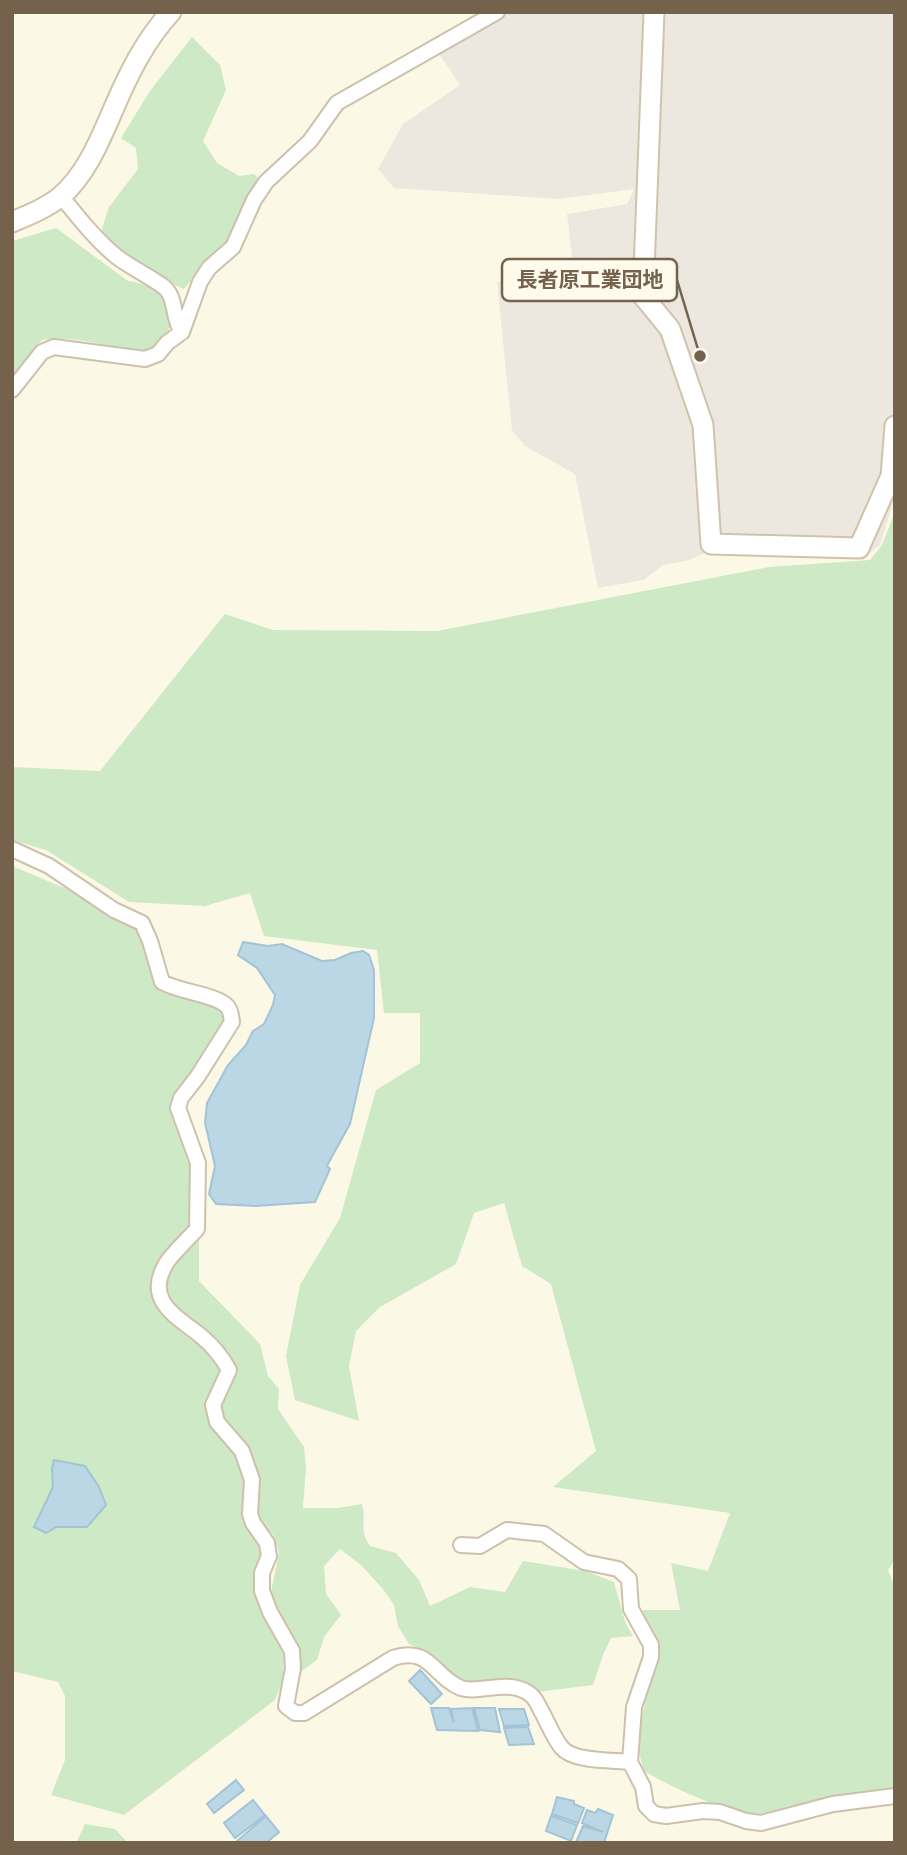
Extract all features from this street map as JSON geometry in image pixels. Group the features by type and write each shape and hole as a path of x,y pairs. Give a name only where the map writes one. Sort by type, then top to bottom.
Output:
{"street":[{"path":"12,222 43,208 61,196 86,165 148,41 171,12"},
{"path":"12,390 42,352 54,346 145,359 158,354 182,332 200,282 209,268 233,247 265,182 310,141 337,103 497,12"},
{"path":"654,12 643,296 670,329 703,425 711,544 859,548 891,476 895,426"},
{"path":"61,196 92,234 118,257 166,288 174,304 177,326 182,332"},
{"path":"12,849 49,866 114,909 142,923 162,982 174,989 210,997 226,1004 231,1012 232,1022 181,1098 178,1108 198,1163 197,1229 167,1262 160,1279 160,1297 170,1314 202,1337 222,1357 229,1370 213,1405 217,1422 242,1451 252,1480 250,1514 267,1543 270,1556 262,1573 262,1591 270,1612 292,1651 293,1668 286,1706 295,1713 304,1713 393,1658 406,1654 426,1659 450,1682 465,1689 512,1687 524,1691 535,1698 563,1750 579,1757 630,1762"},
{"path":"461,1545 480,1546 507,1530 544,1534 584,1562 618,1569 629,1579 631,1609 651,1645 652,1657 634,1707 630,1762 643,1787 646,1806 654,1814 666,1816 712,1812 761,1823 833,1804 895,1796"}],"shaded area":[{"path":"504,12 895,12 895,497 880,545 867,556 707,552 686,561 663,565 644,580 598,588 575,474 525,446 512,430 497,282 574,273 567,214 627,204 634,189 559,199 394,188 378,169 403,124 460,85 438,52"}],"green space":[{"path":"192,37 220,65 226,90 203,141 217,163 239,176 254,174 262,182 236,232 184,289 140,265 101,232 109,207 138,169 136,148 121,138 150,91"},
{"path":"56,228 128,281 137,282 159,293 170,310 170,326 159,344 150,351 139,353 80,340 42,340 12,381 12,241"},
{"path":"895,512 895,1559 888,1570 895,1588 895,1788 815,1806 754,1814 714,1804 644,1771 636,1742 659,1645 642,1610 680,1610 671,1563 708,1571 730,1513 553,1487 596,1451 551,1284 522,1266 504,1203 474,1213 456,1264 380,1307 356,1331 349,1366 359,1421 295,1400 286,1356 300,1285 340,1218 376,1090 420,1063 420,1013 384,1013 377,950 264,936 250,893 205,906 129,902 46,850 12,840 12,767 100,771 225,614 273,630 437,631 769,567 870,560 882,545"},
{"path":"12,866 79,894 136,927 154,981 179,998 193,995 227,1011 227,1026 172,1105 195,1166 193,1227 156,1276 153,1296 179,1331 210,1353 222,1374 208,1415 234,1450 244,1470 263,1547 254,1581 261,1607 284,1654 283,1681 275,1700 124,1815 51,1795 65,1760 65,1696 58,1682 12,1671","holes":["53,1487 87,1527 34,1527"]},
{"path":"199,1240 199,1281 260,1344 268,1376 279,1389 278,1409 304,1447 306,1468 303,1508 338,1508 362,1504 364,1535 370,1546 396,1553 419,1580 430,1606 470,1587 505,1592 523,1561 585,1571 614,1582 625,1622 633,1636 611,1638 593,1685 538,1692 524,1681 506,1679 471,1685 458,1679 431,1654 409,1644 398,1626 394,1605 383,1589 361,1565 340,1549 324,1566 326,1594 341,1615 324,1637 317,1660 300,1672 300,1653 291,1632 277,1613 271,1592 279,1553 273,1534 254,1519 260,1486 256,1467 218,1409 236,1368 227,1351 177,1310 164,1290 167,1268"},
{"path":"85,1824 115,1829 128,1843 76,1843"}],"water":[{"path":"243,942 268,946 282,944 322,961 335,960 363,951 369,955 374,970 374,1018 350,1124 327,1166 330,1169 315,1202 256,1206 216,1204 209,1194 215,1166 205,1123 207,1103 228,1065 246,1045 253,1031 264,1024 275,995 257,968 238,955"},
{"path":"54,1460 85,1466 99,1487 106,1505 87,1527 56,1527 46,1533 34,1527 53,1487"},
{"path":"420,1670 442,1694 431,1704 409,1681"},
{"path":"431,1708 449,1708 454,1723 451,1709 472,1708 478,1731 437,1730"},
{"path":"474,1708 495,1708 500,1732 480,1730"},
{"path":"499,1709 524,1709 529,1725 504,1726"},
{"path":"528,1727 534,1744 509,1745 504,1728"},
{"path":"236,1780 244,1790 214,1813 207,1804"},
{"path":"557,1797 574,1801 574,1804 584,1808 578,1823 552,1814"},
{"path":"253,1800 265,1815 235,1838 224,1823"},
{"path":"598,1809 613,1815 604,1843 576,1842 583,1826 603,1832 582,1823 587,1810 595,1813"},
{"path":"266,1816 279,1832 266,1843 237,1841"},
{"path":"551,1816 577,1825 571,1841 546,1831"}],"place":[{"name":"長者原工業団地","path":"700,356"}]}
